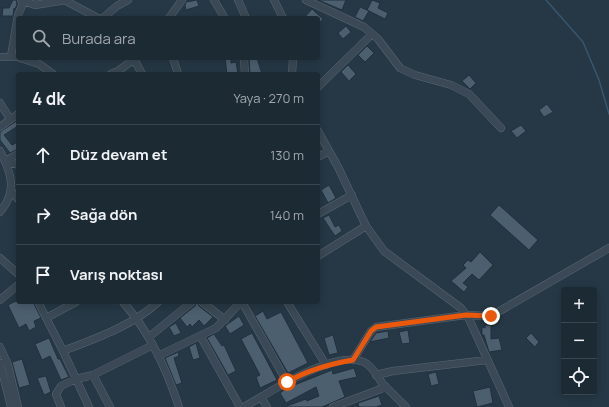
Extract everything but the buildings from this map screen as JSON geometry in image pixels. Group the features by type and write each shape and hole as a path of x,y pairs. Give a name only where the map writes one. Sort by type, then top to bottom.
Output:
{"street":[{"path":"105,16 116,6 128,0"},
{"path":"170,16 182,0"},
{"path":"214,0 223,16"},
{"path":"238,0 245,16"},
{"path":"274,0 282,16"},
{"path":"306,0 364,27 394,58 400,68 416,75 451,85 469,94 501,128"},
{"path":"18,16 23,1 35,5 66,1 94,16"},
{"path":"320,84 372,34"},
{"path":"0,57 16,57"},
{"path":"26,60 39,64 50,72"},
{"path":"114,72 133,60"},
{"path":"135,60 141,72"},
{"path":"174,60 177,72"},
{"path":"244,60 245,72"},
{"path":"292,72 293,60"},
{"path":"0,103 10,120"},
{"path":"0,127 16,116"},
{"path":"320,135 352,195 366,226 384,251 436,288 461,308 466,315 508,407"},
{"path":"0,151 10,170 11,191 0,212"},
{"path":"320,156 329,151"},
{"path":"5,161 16,155"},
{"path":"5,161 16,164"},
{"path":"11,191 16,197"},
{"path":"320,213 352,195"},
{"path":"320,255 366,226"},
{"path":"353,360 371,331 376,327 466,315 491,316 609,248"},
{"path":"0,258 16,272"},
{"path":"2,296 16,286"},
{"path":"39,304 89,407"},
{"path":"46,318 72,304"},
{"path":"125,304 136,317 149,337 179,407"},
{"path":"63,351 88,343 136,317 155,304"},
{"path":"149,337 190,304"},
{"path":"205,304 225,320"},
{"path":"158,356 216,328 240,304"},
{"path":"243,304 287,382"},
{"path":"288,304 326,365"},
{"path":"200,336 240,407"},
{"path":"61,407 56,394 61,386 76,379 93,374 153,345"},
{"path":"0,347 8,365 18,407"},
{"path":"244,407 303,372 326,365 353,360 367,364 403,405"},
{"path":"376,375 393,371 487,360"},
{"path":"0,363 11,407"},
{"path":"93,374 110,407"},
{"path":"333,407 386,387"},
{"path":"261,397 267,407"}],"waterway":[{"path":"546,0 583,42 599,80 609,114"}],"route":[{"path":"287,382 303,372 330,363 353,360 371,331 376,327 466,315 491,316"}]}
